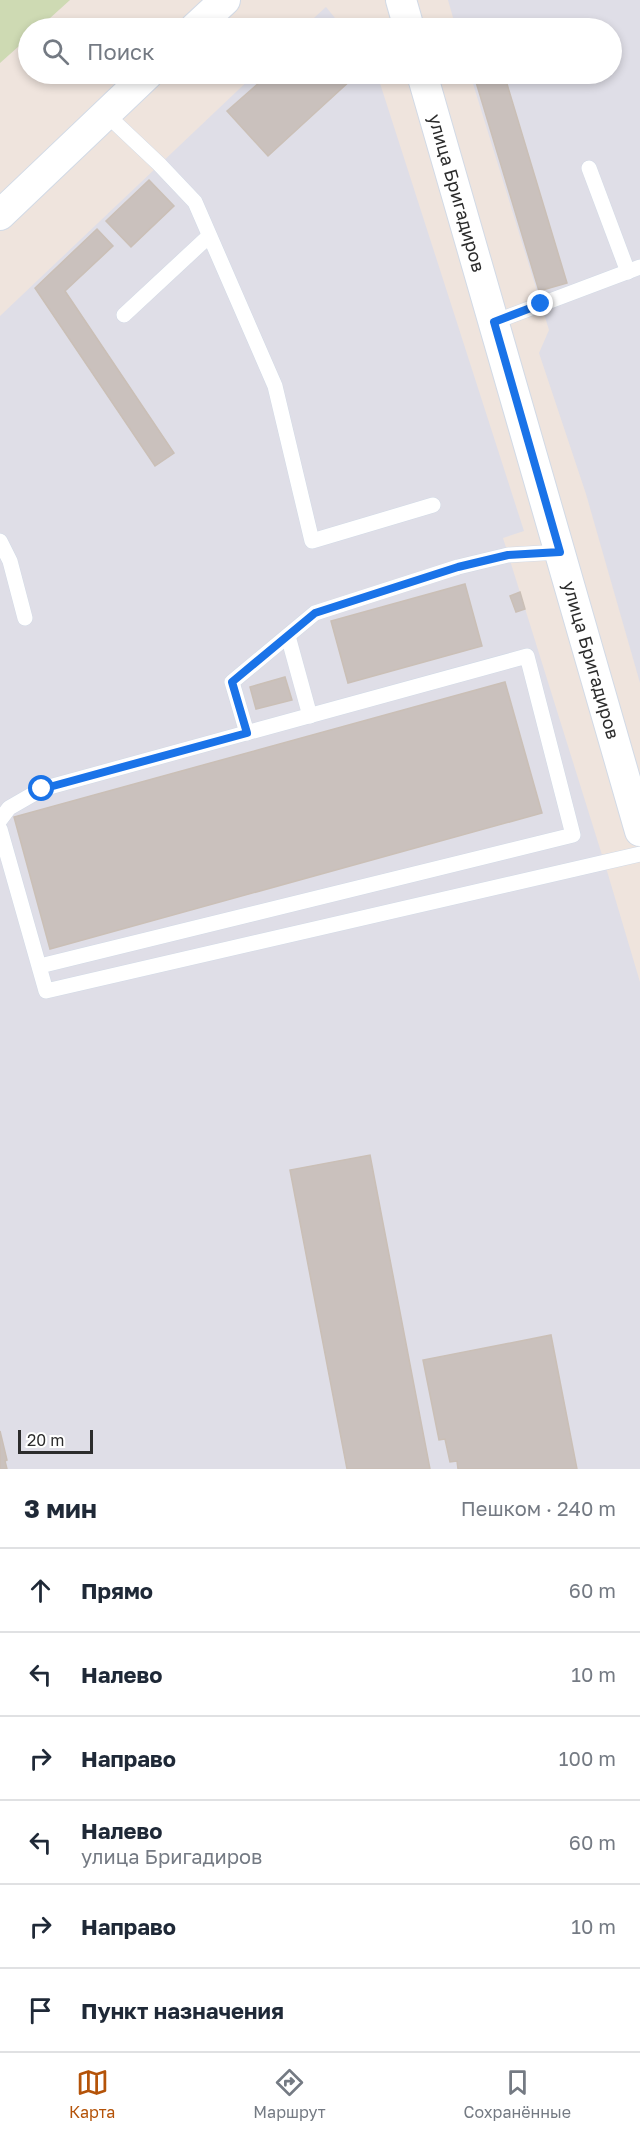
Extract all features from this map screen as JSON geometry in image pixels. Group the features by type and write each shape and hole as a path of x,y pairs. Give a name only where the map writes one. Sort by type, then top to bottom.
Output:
{"street":[{"path":"206,18 225,0"},
{"path":"401,0 406,18"},
{"path":"0,215 138,84"},
{"name":"улица Бригадиров","path":"425,84 640,831"}],"lane":[{"path":"106,114 195,202 275,386 312,541 433,505"},
{"path":"494,322 634,269 589,168"},
{"path":"124,315 209,236"},
{"path":"0,540 10,561 25,618"},
{"path":"247,733 232,682 315,613 458,567 508,555 560,552"},
{"path":"288,636 310,716"},
{"path":"0,820 9,808 42,789 527,656 573,835 40,966"},
{"path":"0,829 46,991 640,854"}],"shaded area":[{"path":"448,0 640,0 640,683 586,494 539,353 549,330 473,84 622,84 622,18 453,18"},
{"path":"326,7 335,18 314,18"},
{"path":"244,84 380,84 524,531 503,538 640,982 640,1469 0,1469 0,316"}],"green space":[{"path":"0,0 70,0 50,18 18,18 18,47 0,63"}],"building":[{"path":"258,84 347,84 268,156 227,111"},
{"path":"477,84 507,84 567,283 539,291"},
{"path":"149,180 174,206 131,247 106,221"},
{"path":"97,229 113,246 65,291 174,453 155,466 35,288"},
{"path":"465,584 482,646 348,683 331,621"},
{"path":"520,592 525,609 516,612 510,596"},
{"path":"285,677 292,700 256,709 250,687"},
{"path":"505,682 542,813 50,949 14,817"},
{"path":"370,1155 430,1469 347,1469 290,1170"},
{"path":"551,1335 577,1469 458,1469 457,1461 450,1462 445,1439 439,1440 423,1360"},
{"path":"0,1431 7,1460 5,1461 7,1469 0,1469"}],"route":[{"path":"42,789 247,733 232,682 315,613 458,567 508,555 560,552 494,322 541,304"}]}
